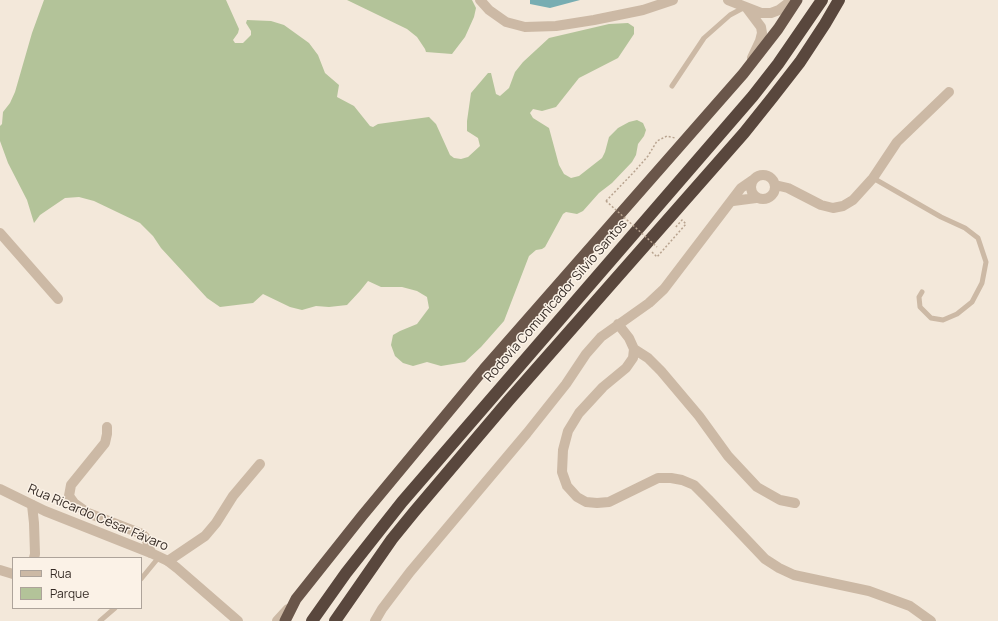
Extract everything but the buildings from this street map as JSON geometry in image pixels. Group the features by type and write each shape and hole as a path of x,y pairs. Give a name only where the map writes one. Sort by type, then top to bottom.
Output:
{"highway":[{"path":"285,621 296,599 362,516 484,369 743,74 778,29 797,0"},
{"name":"Rodovia Comunicador Silvio Santos","path":"312,621 346,573 406,496 753,96 778,64 822,0"},
{"path":"825,24 839,0"},
{"path":"335,621 371,569 414,512 509,400 651,246 744,133 800,62 842,0"},
{"path":"347,621 352,607 371,569"}],"street":[{"path":"480,0 489,10 506,22 525,27 556,26 594,20 643,10 673,0"},
{"path":"728,0 743,4 761,13 771,14 792,0"},
{"path":"743,4 761,27 762,33 760,42 743,74"},
{"path":"775,185 788,188 821,205 833,208 843,206 853,200 873,178 897,142 949,92"},
{"path":"375,621 382,609 410,572 527,433 566,384 586,354 601,337 650,303 664,289 742,188 760,175 771,178 775,185 774,193 769,198 733,201"},
{"path":"754,179 751,191 756,198"},
{"path":"0,233 58,299"},
{"path":"618,324 629,338 634,350 633,358 626,368 603,388 579,413 568,431 562,450 562,472 567,486 577,497 586,502 609,502 658,478 682,480 694,485 765,559 779,568 794,575 869,591 910,606 931,621"},
{"path":"634,350 648,358 661,371 699,416 728,456 757,487 780,500 795,503"},
{"path":"106,427 107,434 104,443 71,485 69,496 74,503 88,513 142,534 159,557 205,536 216,523 233,496 260,464"},
{"name":"Rua Ricardo César Fávaro","path":"0,489 32,505 159,557 177,568 238,621"},
{"path":"32,505 34,523 34,557"},
{"path":"0,570 12,574"},
{"path":"278,621 296,599"}],"lane":[{"path":"672,86 704,38 743,4"},
{"path":"873,178 941,217 965,228 978,238 986,262 982,283 972,302 957,314 944,320 931,318 920,307 918,297 922,292"},
{"path":"142,578 159,557"},
{"path":"100,621 114,609"}],"path":[{"path":"672,231 682,220 686,224 657,257 651,246 606,201 648,156 657,141 667,136 685,140"}],"green space":[{"path":"44,0 226,0 239,29 233,40 235,43 243,43 251,35 251,31 246,23 247,20 271,21 284,25 309,43 318,55 325,73 339,85 337,97 354,106 370,126 373,127 378,124 429,117 436,124 450,155 454,158 461,159 468,157 480,146 478,138 467,131 467,121 471,93 488,73 491,73 496,94 500,96 509,88 515,72 523,62 549,38 609,24 628,23 634,27 634,34 618,58 579,78 556,107 542,111 533,109 530,113 533,118 549,128 559,165 564,174 571,178 579,176 602,158 609,137 618,128 629,122 637,120 643,123 646,130 644,136 638,144 636,155 632,162 612,183 599,193 583,211 577,214 566,212 563,214 545,247 536,250 529,256 504,321 481,347 465,362 441,366 427,362 413,366 403,363 395,356 391,345 393,335 417,324 429,308 427,297 417,291 402,287 381,287 368,281 347,305 329,307 316,306 302,310 290,307 263,294 253,303 220,307 207,298 140,223 94,201 79,197 65,198 40,215 34,223 27,200 8,163 0,141 0,126 2,124 3,112 10,103 15,92 32,33"},
{"path":"347,0 472,0 476,8 474,17 465,37 452,54 426,52 417,37 407,29"}],"water":[{"path":"530,0 580,0 550,8 530,4"}]}
